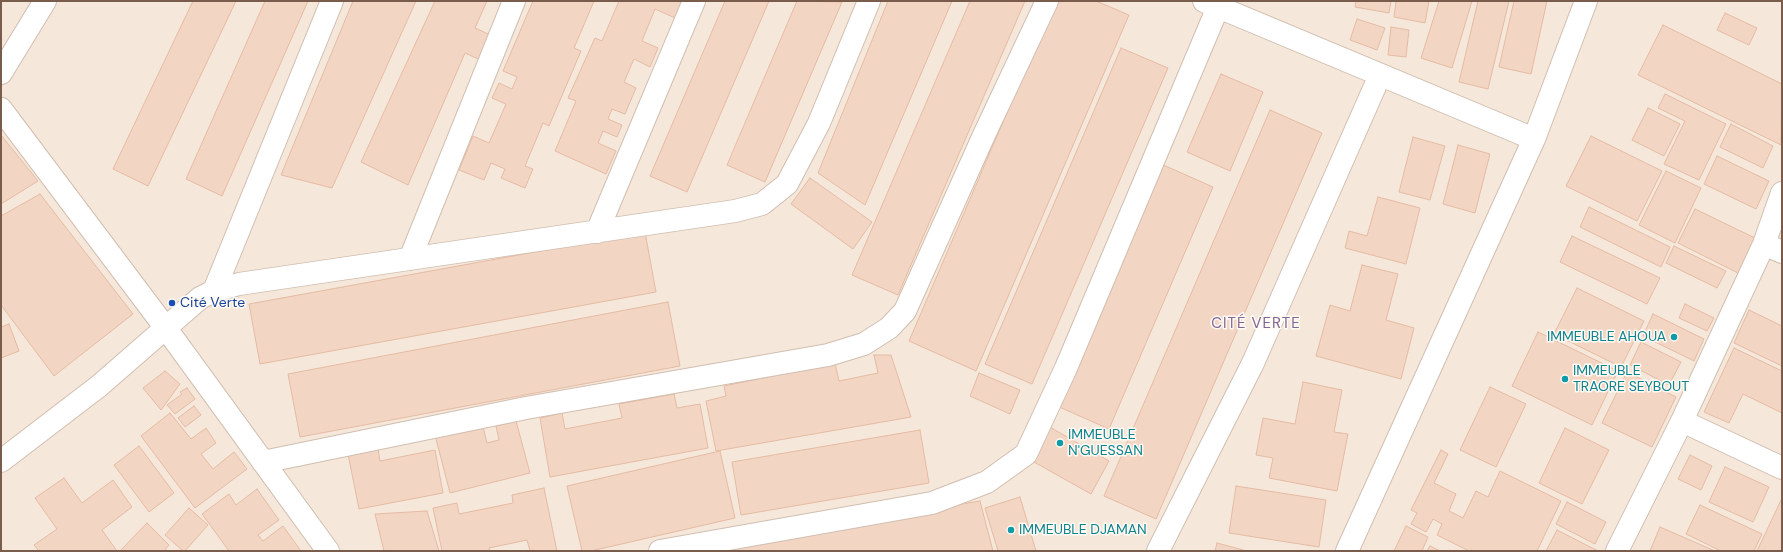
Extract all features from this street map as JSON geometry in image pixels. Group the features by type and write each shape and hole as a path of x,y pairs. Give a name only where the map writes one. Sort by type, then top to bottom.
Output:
{"street":[{"path":"1,74 45,1"},
{"path":"214,291 332,1"},
{"path":"410,259 514,1"},
{"path":"597,232 694,1"},
{"path":"1,461 99,386 200,298 214,291 239,284 736,211 762,204 787,184 818,123 869,1"},
{"path":"263,462 526,408 828,354 864,344 889,328 905,312 984,135 1047,1"},
{"path":"1347,551 1534,139 1586,1"},
{"path":"660,551 932,503 987,482 1026,454 1066,368 1211,4 1534,139"},
{"path":"1158,551 1253,363 1380,75"},
{"path":"1,109 165,327 328,551"},
{"path":"1618,551 1682,421 1773,248 1782,194"},
{"path":"1682,421 1782,468"}],"shaded area":[{"path":"1,1 1782,1 1782,551 1,551"}],"building":[{"path":"193,1 236,1 148,186 113,169"},
{"path":"265,1 308,1 222,196 186,179"},
{"path":"353,1 416,1 332,188 281,175"},
{"path":"435,1 487,1 475,28 495,37 485,62 465,53 408,185 361,162"},
{"path":"533,1 594,1 574,48 581,51 549,126 543,123 525,166 533,169 525,188 501,178 505,169 491,163 484,180 459,170 473,136 489,143 506,104 492,98 499,83 512,89 517,77 503,71"},
{"path":"619,1 682,1 675,18 655,9 642,41 658,48 650,67 634,59 624,82 636,88 625,114 612,109 608,119 622,125 617,137 603,131 598,143 616,151 606,174 555,151 576,101 568,98 595,38 602,41"},
{"path":"725,1 769,1 687,192 650,176"},
{"path":"797,1 842,2 765,182 727,165"},
{"path":"888,1 952,1 865,205 818,173"},
{"path":"970,1 1025,1 898,295 852,275"},
{"path":"1055,1 1096,1 1129,15 976,371 909,341"},
{"path":"1356,1 1391,1 1389,13 1355,7"},
{"path":"1396,1 1429,1 1425,23 1394,17"},
{"path":"1439,1 1472,1 1452,68 1421,58"},
{"path":"1478,1 1509,1 1488,89 1459,82"},
{"path":"1514,1 1547,1 1531,74 1499,67"},
{"path":"1725,13 1757,28 1749,45 1717,30"},
{"path":"1357,19 1385,28 1377,50 1350,40"},
{"path":"1663,25 1782,84 1781,145 1638,75"},
{"path":"1391,27 1409,30 1406,57 1388,55"},
{"path":"1121,48 1168,68 1032,384 985,364"},
{"path":"1221,74 1263,92 1230,171 1187,152"},
{"path":"1665,94 1726,124 1699,180 1664,164 1685,121 1658,108"},
{"path":"1648,108 1680,124 1664,156 1632,140"},
{"path":"1270,110 1322,133 1156,519 1104,496"},
{"path":"1731,124 1773,146 1763,168 1720,147"},
{"path":"1,135 38,181 1,204"},
{"path":"1591,136 1662,171 1637,221 1566,186"},
{"path":"1413,137 1445,146 1430,200 1399,192"},
{"path":"1458,145 1490,154 1475,213 1443,204"},
{"path":"1717,156 1769,181 1756,209 1704,184"},
{"path":"1161,164 1213,187 1109,429 1057,406"},
{"path":"1666,171 1701,188 1675,243 1639,225"},
{"path":"810,178 872,222 853,249 791,204"},
{"path":"40,194 133,314 54,376 1,305 1,216"},
{"path":"1378,197 1420,208 1406,264 1345,248 1349,231 1367,236"},
{"path":"1589,207 1670,247 1661,267 1580,227"},
{"path":"1695,209 1757,239 1740,274 1678,243"},
{"path":"645,232 656,292 260,364 249,304"},
{"path":"1572,236 1660,278 1647,304 1560,262"},
{"path":"1674,246 1726,271 1717,288 1666,263"},
{"path":"1362,265 1398,274 1386,320 1414,328 1401,379 1316,356 1330,305 1350,311"},
{"path":"1577,288 1644,321 1621,367 1554,334"},
{"path":"668,302 680,366 300,437 288,374"},
{"path":"1685,304 1714,318 1707,331 1679,318"},
{"path":"1749,310 1782,326 1782,366 1734,343"},
{"name":"IMMEUBLE AHOUA","path":"1653,314 1704,339 1694,361 1643,336"},
{"path":"9,324 19,351 1,358 1,327"},
{"name":"IMMEUBLE TRAORE SEYBOUT","path":"1538,332 1618,371 1592,425 1512,386"},
{"path":"1641,342 1681,362 1669,385 1630,365"},
{"path":"1734,348 1782,371 1782,413 1743,394 1729,423 1704,412"},
{"path":"874,355 891,355 911,417 716,451 706,401 726,396 724,386 835,363 839,381 878,373"},
{"path":"165,371 180,384 161,410 143,388"},
{"path":"1627,372 1676,397 1652,447 1602,423"},
{"path":"979,373 1020,390 1010,414 970,396"},
{"path":"1303,382 1342,390 1334,432 1348,434 1337,491 1269,478 1273,458 1256,455 1263,418 1295,424"},
{"path":"1490,387 1526,404 1496,467 1460,450"},
{"path":"187,388 195,399 175,414 167,405 182,394 180,392"},
{"path":"674,394 677,408 700,404 708,448 550,477 540,418 562,413 565,429 622,418 619,404"},
{"path":"194,406 201,415 185,427 178,418"},
{"path":"170,413 191,439 206,428 216,443 201,454 213,469 234,452 247,469 195,508 141,436"},
{"path":"516,421 530,473 450,493 435,435 482,423 487,443 499,440 496,426"},
{"name":"IMMEUBLE N'GUESSAN","path":"1048,426 1109,461 1091,494 1034,462"},
{"path":"1565,428 1609,450 1582,504 1539,483"},
{"path":"920,430 929,483 741,515 732,462"},
{"path":"377,443 380,461 435,450 443,493 359,509 347,449"},
{"path":"139,446 174,493 149,512 114,465"},
{"path":"1441,450 1448,454 1434,483 1456,494 1449,511 1463,518 1476,491 1488,497 1500,471 1561,501 1537,551 1469,551 1437,535 1442,524 1433,519 1426,532 1411,524 1417,513 1411,510"},
{"path":"720,451 735,518 591,551 582,551 567,486"},
{"path":"1690,455 1712,466 1701,490 1678,479"},
{"path":"1725,467 1769,487 1753,522 1709,502"},
{"path":"64,478 82,503 113,480 132,507 102,530 117,551 39,551 34,545 57,529 35,498"},
{"path":"1236,486 1326,500 1319,547 1229,533"},
{"path":"544,488 557,551 530,551 527,540 489,548 490,551 442,551 433,508 457,503 459,514 513,503 512,495"},
{"path":"257,489 279,520 258,535 263,541 283,526 301,551 229,551 202,514 229,494 236,505"},
{"name":"IMMEUBLE DJAMAN","path":"1020,497 1036,551 998,551 985,508"},
{"path":"1782,498 1782,551 1757,551"},
{"path":"980,501 993,551 689,551"},
{"path":"1567,502 1606,522 1595,544 1556,524"},
{"path":"1700,505 1762,534 1754,551 1721,551 1686,534"},
{"path":"189,508 208,525 185,551 183,551 165,535"},
{"path":"427,511 439,551 384,551 375,514"},
{"path":"147,523 169,545 164,551 120,551"},
{"path":"1406,526 1428,537 1422,551 1394,551"},
{"path":"1660,527 1715,551 1650,551"},
{"path":"1557,530 1598,551 1546,551"},
{"path":"1217,543 1247,551 1215,551"},
{"path":"1430,546 1440,551 1427,551"}],"place":[{"name":"Cité Verte","path":"172,303"},
{"name":"IMMEUBLE AHOUA","path":"1674,337"},
{"name":"IMMEUBLE TRAORE SEYBOUT","path":"1565,379"},
{"name":"IMMEUBLE N'GUESSAN","path":"1060,443"},
{"name":"IMMEUBLE DJAMAN","path":"1011,530"}],"district":[{"name":"CITÉ VERTE","path":"1256,324"}]}
